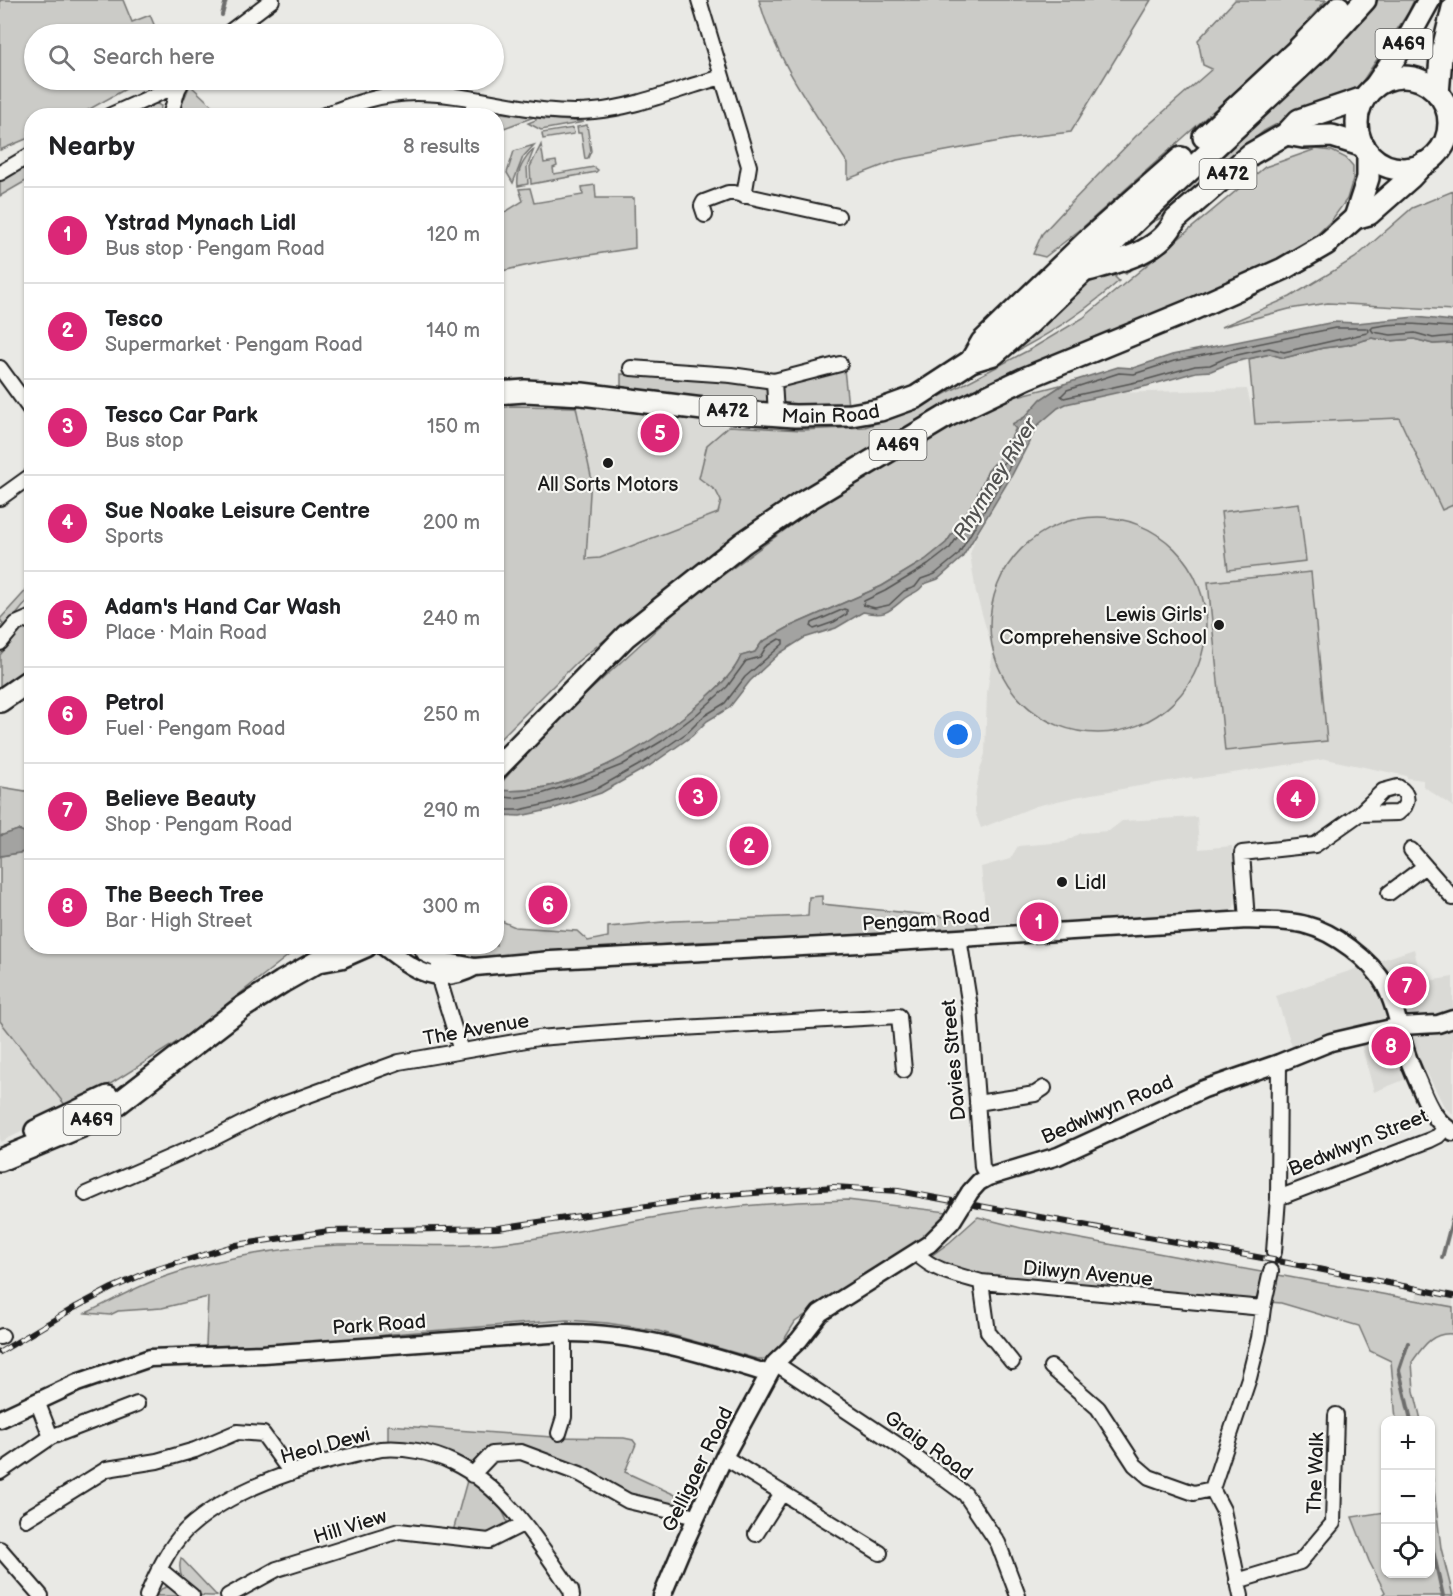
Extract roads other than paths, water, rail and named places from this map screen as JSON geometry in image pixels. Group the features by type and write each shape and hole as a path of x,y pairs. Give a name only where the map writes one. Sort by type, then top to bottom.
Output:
{"main road":[{"path":"1102,229 1262,83 1345,0"},
{"path":"1083,271 1321,48 1365,0"},
{"name":"A469","path":"1370,92 1408,38 1429,0"},
{"name":"A469","path":"1445,101 1441,57 1453,8"},
{"path":"1286,134 1303,137 1332,136 1366,150 1380,162 1394,168 1410,168 1439,154 1445,141 1449,122 1445,101 1420,80 1409,77 1397,77 1370,92 1359,107 1357,127 1366,150 1368,178 1355,218"},
{"name":"A472","path":"971,361 994,354 1031,322 1083,271 1143,251 1170,231 1175,220 1251,154 1286,134 1299,120 1370,92"},
{"name":"A469","path":"504,761 626,636 743,543 801,504 957,411 1026,378 1189,311 1283,269 1326,244 1355,218 1369,214 1439,154"},
{"name":"A472","path":"971,361 982,342 1084,243 1102,229 1146,230 1163,222 1175,220"},
{"name":"Main Road","path":"504,392 525,391 582,394 711,410 851,415 880,410 926,393 971,361"},
{"path":"0,701 24,684"},
{"name":"A469","path":"0,1160 82,1126 111,1109 243,1007 326,954 341,957 348,954"},
{"name":"A469","path":"0,1148 136,1084 173,1061"}],"street":[{"path":"240,24 272,0"},
{"path":"699,0 749,166 744,196"},
{"path":"344,108 391,95 435,94 536,109 593,111 652,99 722,77"},
{"path":"127,108 167,90"},
{"path":"172,108 178,90"},
{"path":"473,99 473,108"},
{"path":"0,173 24,159"},
{"path":"705,215 702,206 708,199 728,194 838,216"},
{"path":"631,368 731,375 774,381 840,364"},
{"path":"0,368 24,401"},
{"path":"774,381 776,414"},
{"path":"0,498 24,481"},
{"path":"0,643 16,624 24,620"},
{"path":"1247,920 1242,853 1315,845 1359,814"},
{"path":"1411,850 1453,898"},
{"path":"1389,892 1425,866"},
{"name":"Pengam Road","path":"426,954 476,967 551,960 1247,920 1305,924 1334,938 1361,957 1384,984 1400,1026 1406,1054 1426,1100 1433,1114 1449,1130"},
{"name":"Davies Street","path":"959,938 970,1007 982,1167 988,1177"},
{"name":"Pengam Road","path":"394,954 417,970 431,976 461,975 476,967"},
{"path":"436,958 440,968 441,986 461,1051"},
{"name":"The Avenue","path":"86,1194 203,1143 273,1108 399,1062 538,1038 899,1016 904,1070"},
{"name":"Bedwlwyn Road","path":"772,1368 799,1340 820,1313 923,1249 952,1221 979,1182 988,1177 1058,1156 1204,1089 1331,1042 1400,1026 1438,1024 1453,1019"},
{"path":"1274,1252 1278,1198 1279,1063"},
{"path":"977,1103 1035,1094 1044,1088"},
{"name":"Bedwlwyn Street","path":"1278,1198 1430,1140 1449,1130"},
{"name":"Dilwyn Avenue","path":"923,1249 927,1264 981,1282 1263,1308"},
{"path":"1241,1596 1223,1510 1212,1489 1249,1378 1271,1271"},
{"path":"981,1282 988,1332 1012,1362"},
{"name":"Park Road","path":"0,1419 76,1383 150,1358 263,1354 583,1332 658,1342 772,1368"},
{"path":"559,1433 564,1417 564,1333"},
{"path":"1051,1367 1098,1408 1135,1465 1149,1476 1194,1493 1212,1489"},
{"name":"Gelligaer Road","path":"662,1596 724,1457 772,1368"},
{"name":"Graig Road","path":"772,1368 904,1449 965,1494 998,1543 1018,1596"},
{"path":"37,1401 51,1437"},
{"path":"0,1472 51,1437 137,1404"},
{"name":"The Walk","path":"1237,1581 1300,1562 1333,1523 1336,1415"},
{"path":"26,1519 107,1469 157,1461 195,1450 237,1432 263,1434 291,1473"},
{"name":"Heol Dewi","path":"147,1596 159,1569 186,1531 234,1496 310,1466 382,1449 418,1451 452,1462 492,1487 553,1563 571,1590 572,1596"},
{"path":"472,1475 492,1454 521,1452 580,1473 628,1501 696,1517"},
{"path":"724,1457 880,1553"},
{"path":"756,1534 782,1493"},
{"name":"Hill View","path":"228,1596 277,1569 399,1531 489,1541 523,1524"},
{"path":"0,1550 41,1596"},
{"path":"159,1569 192,1596"}],"water":[{"name":"Rhymney River","path":"1415,317 1453,321 1453,343 1433,344 1414,339 1390,341 1372,338 1284,358 1270,354 1230,363 1211,371 1196,372 1147,386 1066,404 1038,425 1012,475 962,558 938,579 924,584 918,591 886,612 877,614 863,612 836,628 804,638 780,653 750,681 729,708 707,721 692,736 649,766 601,793 549,810 520,816 504,815 504,790 524,790 552,785 580,777 609,764 662,733 685,715 726,679 741,656 755,652 762,642 791,626 882,586 925,560 946,543 975,500 988,471 1003,454 1016,429 1012,425 1025,417 1041,399 1064,384 1118,367 1133,368 1172,355 1334,322 1357,323"},
{"path":"18,830 24,832 24,852 0,856 0,836"}],"waterway":[{"path":"222,15 226,0"},
{"path":"1442,1258 1453,1217"},
{"path":"1408,1343 1399,1370 1410,1416"},
{"path":"1435,1560 1443,1596"}],"railway":[{"path":"0,1352 112,1288 151,1271 236,1245 329,1231 498,1228 715,1196 834,1187 898,1191 1273,1260 1453,1296"}],"place":[{"name":"Adam's Hand Car Wash","path":"660,433"},
{"name":"All Sorts Motors","path":"608,463"},
{"name":"Lewis Girls' Comprehensive School","path":"1219,625"},
{"name":"Tesco Car Park","path":"698,797"},
{"name":"Sue Noake Leisure Centre","path":"1296,799"},
{"name":"Tesco","path":"749,846"},
{"name":"Lidl","path":"1062,882"},
{"name":"Petrol","path":"548,905"},
{"name":"Ystrad Mynach Lidl","path":"1039,922"},
{"name":"Believe Beauty","path":"1407,986"},
{"name":"The Beech Tree","path":"1391,1046"}]}
